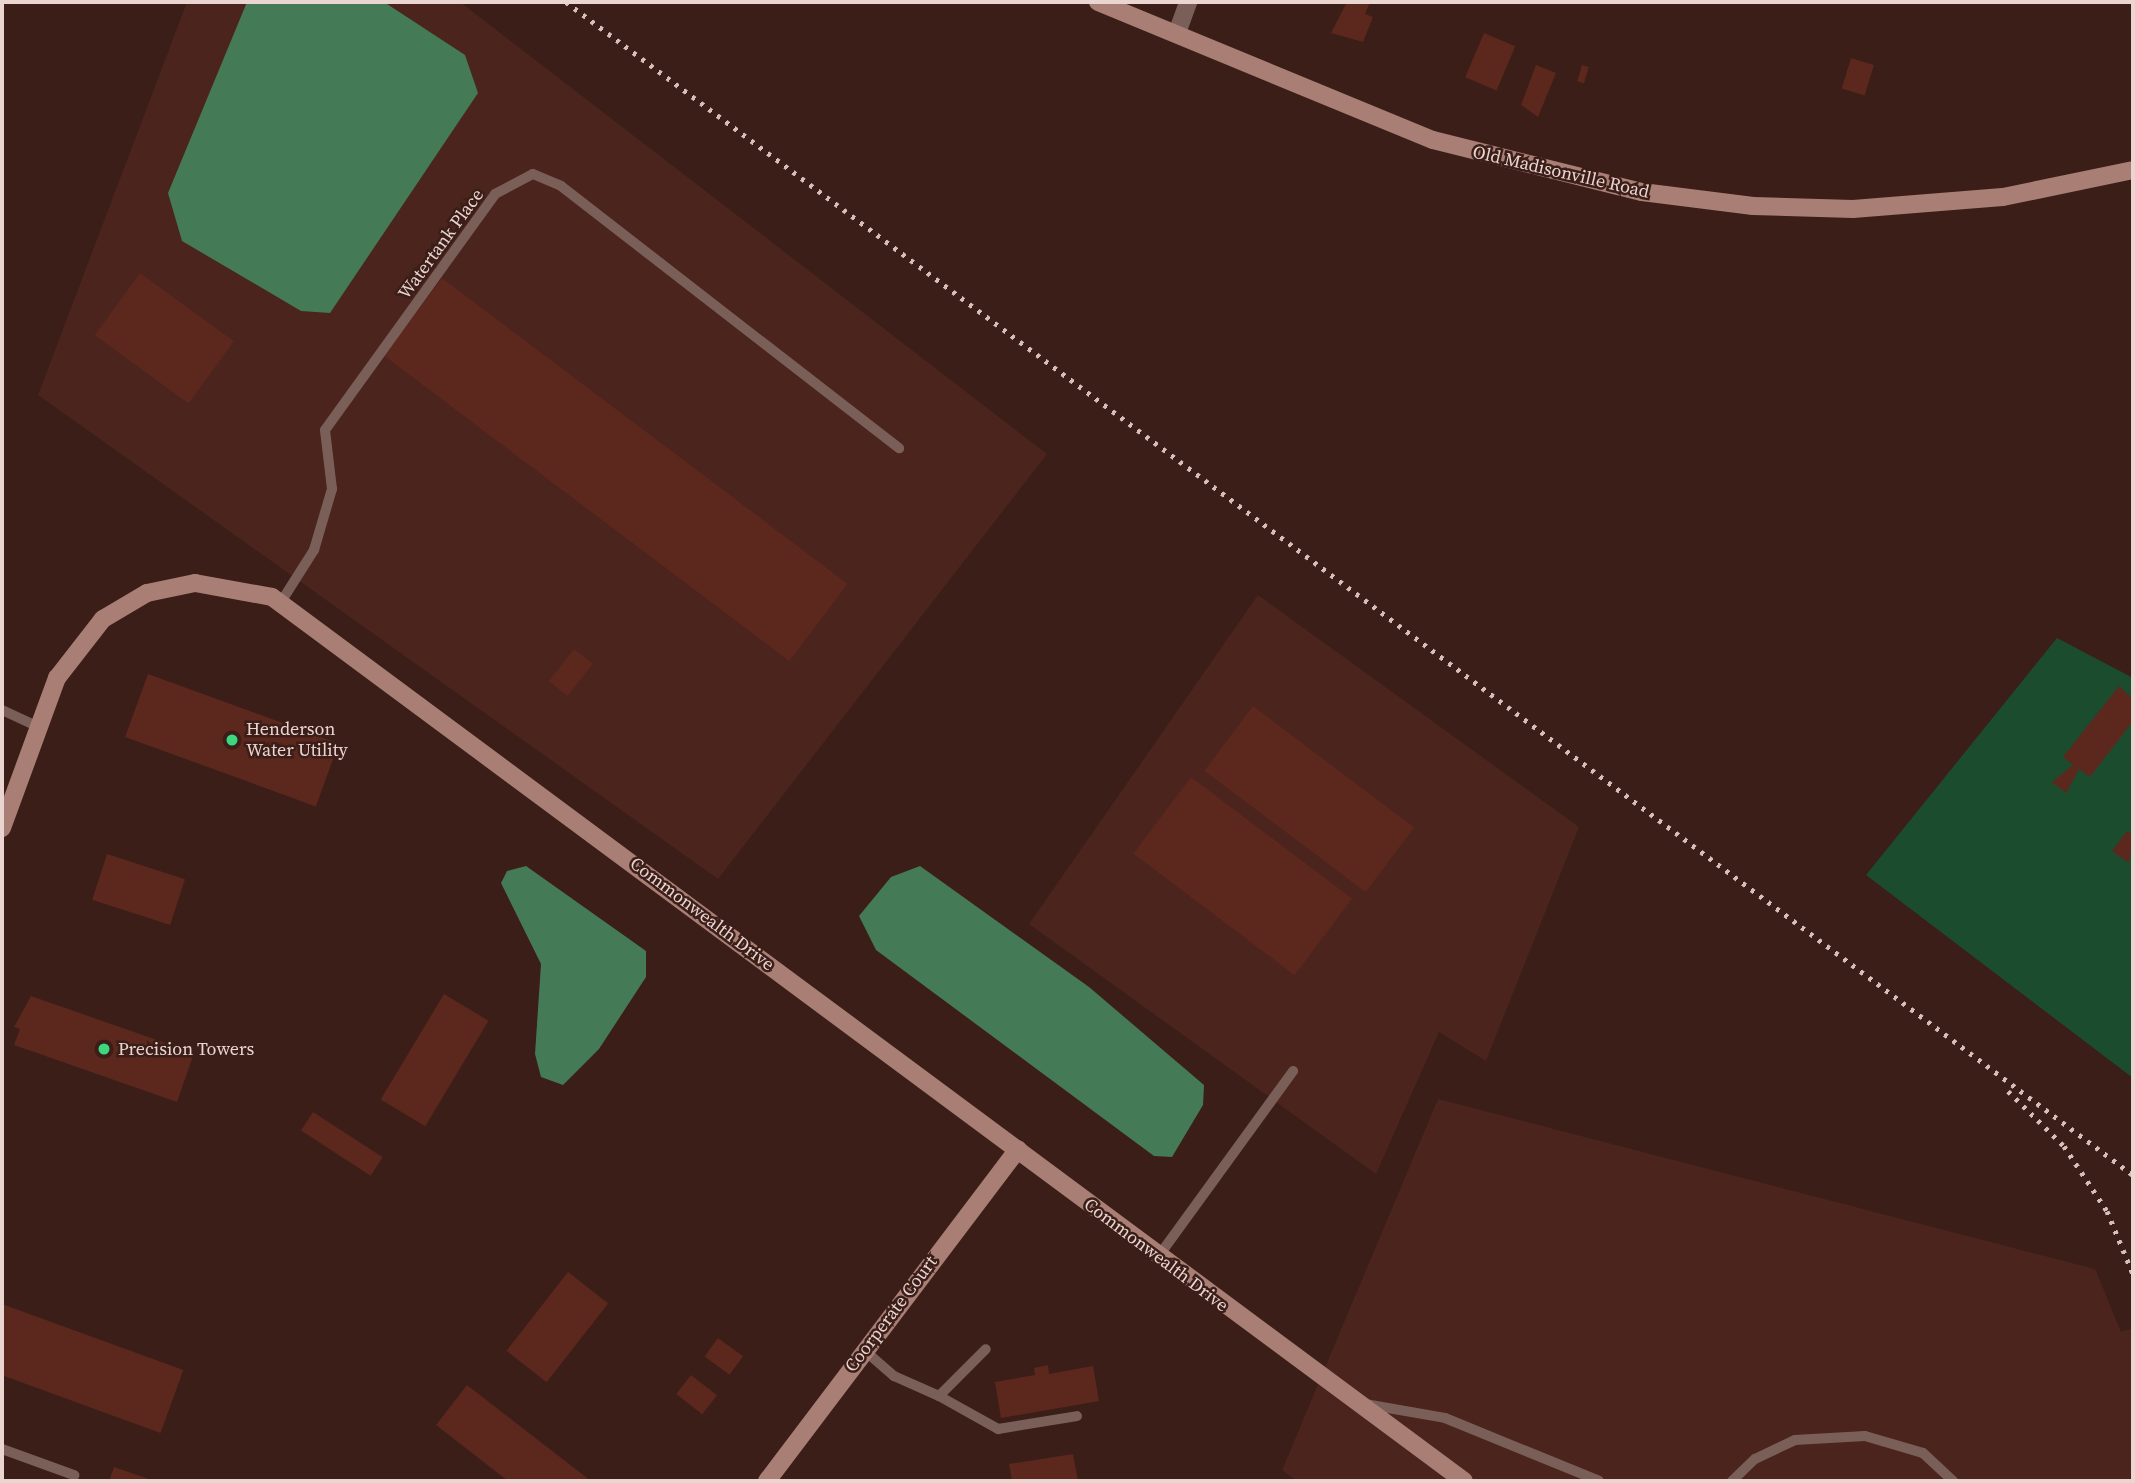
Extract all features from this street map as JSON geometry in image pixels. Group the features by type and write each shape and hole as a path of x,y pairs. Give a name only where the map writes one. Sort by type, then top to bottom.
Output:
{"street":[{"name":"Old Madisonville Road","path":"1098,2 1433,140 1593,183 1702,201 1853,209 1953,203 2133,170"},
{"path":"1177,33 1188,2"},
{"name":"Commonwealth Drive","path":"2,828 36,726 70,656 124,605 195,583 246,588 281,602 1017,1149 1158,1258 1464,1481"},
{"name":"Coorperate Court","path":"767,1481 1017,1149"}],"lane":[{"name":"Watertank Place","path":"281,602 314,550 332,489 324,430 495,194 533,174 562,186 899,448"},
{"path":"2,710 36,726"},
{"path":"1158,1258 1293,1071"},
{"path":"939,1396 986,1349"},
{"path":"864,1350 894,1376 939,1396 998,1429 1077,1416"},
{"path":"1354,1402 1445,1418 1599,1481"},
{"path":"1732,1481 1755,1459 1795,1440 1865,1436 1923,1453 1953,1481"},
{"path":"2,1449 74,1475"}],"shaded area":[{"path":"187,2 460,2 1047,454 718,879 38,395"},
{"path":"247,2 384,2 465,55 478,93 330,313 301,311 182,241 168,193"},
{"path":"1258,595 1579,827 1486,1061 1439,1032 1376,1174 1029,924"},
{"path":"2057,638 2133,678 2133,1078 1866,875"},
{"path":"526,866 646,951 646,977 599,1049 563,1085 541,1077 535,1054 541,964 501,883 507,871"},
{"path":"920,866 1089,987 1204,1085 1203,1105 1172,1157 1154,1156 876,950 859,916 891,877"},
{"path":"1438,1099 2095,1269 2121,1332 2133,1328 2133,1481 1297,1481 1282,1470"}],"building":[{"path":"1347,2 1370,2 1365,14 1373,17 1363,42 1331,33"},
{"path":"1484,33 1515,46 1497,90 1465,77"},
{"path":"1851,58 1874,65 1865,96 1842,89"},
{"path":"1536,65 1556,73 1538,117 1521,105"},
{"path":"1582,65 1589,67 1584,83 1577,81"},
{"path":"140,273 234,341 189,403 95,335"},
{"path":"442,278 848,584 789,661 384,355"},
{"path":"574,649 593,664 568,696 549,681"},
{"name":"Henderson Water Utility","path":"148,674 339,743 316,806 125,737"},
{"path":"2119,686 2133,699 2133,721 2090,777 2079,769 2066,793 2052,782 2073,765 2063,757"},
{"path":"1253,706 1414,828 1366,892 1204,771"},
{"path":"1191,777 1352,899 1295,975 1133,854"},
{"path":"2127,831 2133,835 2129,863 2112,851"},
{"path":"107,854 185,879 170,925 92,900"},
{"path":"444,994 489,1021 425,1126 381,1099"},
{"name":"Precision Towers","path":"31,996 194,1053 177,1102 14,1045 20,1029 14,1027"},
{"path":"313,1112 383,1157 371,1176 301,1130"},
{"path":"568,1272 608,1303 547,1382 506,1351"},
{"path":"2,1304 183,1370 160,1433 2,1375"},
{"path":"718,1338 743,1356 730,1375 704,1357"},
{"path":"1048,1365 1049,1374 1093,1366 1099,1401 1001,1418 995,1382 1035,1375 1034,1368"},
{"path":"691,1375 717,1395 702,1414 676,1394"},
{"path":"467,1385 591,1481 508,1481 436,1425"},
{"path":"1073,1454 1078,1481 1012,1481 1009,1464"},
{"path":"114,1467 155,1481 109,1481"}],"railway":[{"path":"566,2 2133,1175"},
{"path":"2008,1091 2064,1146 2107,1211 2133,1274"}],"place":[{"name":"Henderson Water Utility","path":"232,740"},
{"name":"Precision Towers","path":"104,1049"}]}
